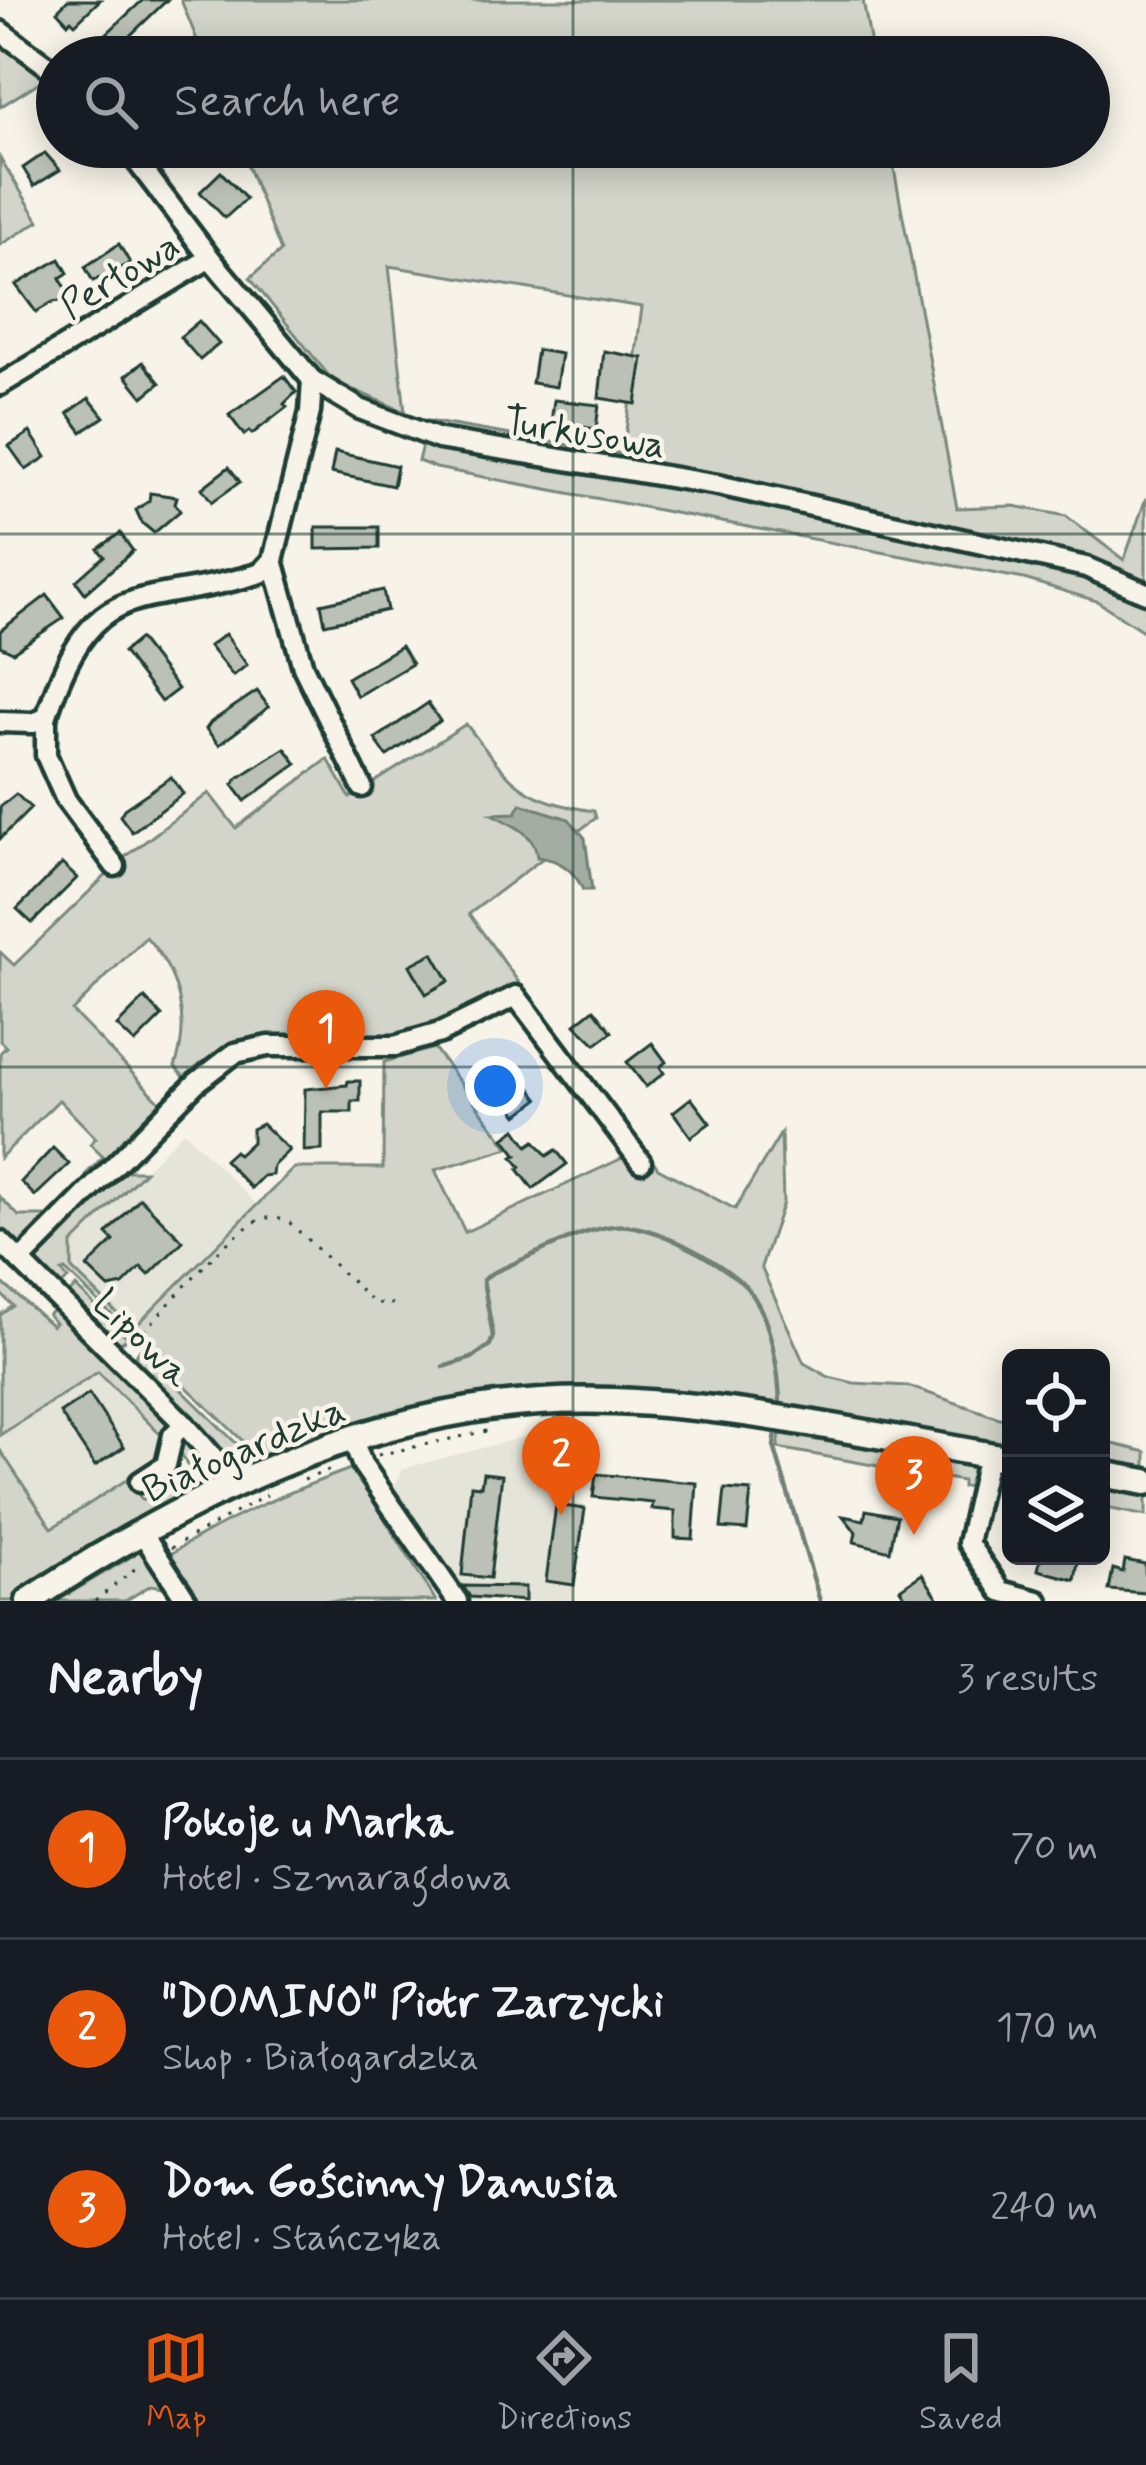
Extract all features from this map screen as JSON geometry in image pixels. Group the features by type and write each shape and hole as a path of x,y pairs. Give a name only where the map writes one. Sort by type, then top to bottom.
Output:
{"main road":[{"name":"Białogardzka","path":"29,1601 141,1531 235,1482 356,1448 455,1413 560,1401 648,1403 1000,1457"},
{"path":"1110,1476 1146,1482"}],"street":[{"path":"0,31 36,58"},
{"name":"Turkusowa","path":"142,168 312,380 360,410 439,440 718,485 1087,567 1146,593"},
{"name":"Perłowa","path":"0,385 210,258"},
{"path":"312,380 310,412 274,560 303,667 362,787"},
{"path":"115,866 66,800 46,755 46,718 68,662 82,636 106,612 130,599 261,573 274,560"},
{"path":"0,722 46,718"},
{"path":"20,1261 224,1059 246,1049 404,1044 440,1033 517,996 641,1162"},
{"name":"Lipowa","path":"0,1241 184,1424 235,1482"},
{"path":"140,1483 166,1465 173,1435 184,1424"},
{"path":"356,1448 457,1601"},
{"path":"1000,1457 968,1543 1001,1591 1038,1601"},
{"path":"141,1531 187,1601"}],"path":[{"path":"136,1340 236,1237 267,1218 290,1223 369,1298 383,1305 397,1303"},
{"path":"301,1480 356,1448 491,1430"},
{"path":"94,1601 156,1556 282,1488"}],"shaded area":[{"path":"181,0 863,0 869,36 196,36"},
{"path":"0,42 36,67 36,84 0,107"},
{"path":"0,158 39,221 0,245"},
{"path":"248,168 894,168 957,508 1014,506 1066,516 1124,560 1146,498 1146,633 1097,601 1024,579 418,461 428,421 623,454 642,307 389,266 405,412 333,381 250,278 281,251"},
{"path":"466,724 518,785 549,801 594,811 596,818 469,914 520,984 427,1033 386,1042 270,1041 189,1082 175,1067 182,1032 179,998 167,966 146,937 72,1011 166,1108 89,1185 86,1174 103,1157 90,1144 96,1138 59,1100 0,1158 0,1053 6,1047 0,1041 0,952 14,965 125,857 209,793 236,828 328,759 350,798"},
{"path":"521,804 569,819 585,838 592,890 583,890 565,866 537,857 527,835 492,814 516,813"},
{"path":"434,1048 509,1148 435,1170 465,1232 629,1155 638,1166 650,1157 658,1168 735,1209 781,1133 783,1203 761,1267 804,1363 829,1377 908,1386 1002,1419 1002,1448 783,1411 780,1405 778,1410 602,1392 253,1463 222,1450 131,1361 140,1349 239,1446 247,1445 65,1270 68,1279 59,1289 34,1264 35,1256 116,1171 145,1171 72,1244 72,1269 133,1329 294,1168 383,1168 384,1062"},
{"path":"184,1131 257,1205 132,1329 72,1268 71,1243"},
{"path":"0,1197 19,1216 45,1216 48,1226 17,1247 0,1231"},
{"path":"0,1281 52,1326 55,1323 48,1315 56,1307 171,1421 167,1431 159,1433 98,1372 0,1435 0,1315 13,1306 0,1293"},
{"path":"76,1287 128,1338 116,1346 66,1296"},
{"path":"98,1372 159,1433 156,1460 52,1529 0,1450 0,1435"},
{"path":"538,1423 579,1423 569,1503 586,1506 573,1601 471,1601 394,1488 402,1469 538,1433"},
{"path":"780,1434 974,1466 974,1485 962,1487 962,1481 778,1448"},
{"path":"187,1437 213,1469 209,1485 14,1601 0,1601 0,1450 52,1528 129,1478 142,1500 190,1470 177,1446 180,1438"},
{"path":"1110,1443 1146,1452 1146,1516 1110,1509 1110,1489 1138,1495 1142,1473 1110,1468"},
{"path":"353,1468 436,1601 196,1601 167,1556 258,1507"},
{"path":"133,1548 146,1555 169,1588 151,1585 125,1601 44,1601"}],"building":[{"path":"68,0 100,0 75,24 57,11"},
{"path":"143,0 167,0 130,36 104,36"},
{"path":"36,159 36,168 60,170 34,186 23,168"},
{"path":"221,172 246,199 225,218 200,192"},
{"path":"119,244 130,263 93,281 85,267"},
{"path":"60,259 68,273 60,278 70,295 36,312 16,285"},
{"path":"199,321 219,344 200,360 180,337"},
{"path":"537,350 561,354 556,387 532,383"},
{"path":"604,351 643,358 636,404 599,398"},
{"path":"143,362 160,383 143,397 126,376"},
{"path":"284,376 296,392 284,404 287,407 244,435 229,415"},
{"path":"89,398 104,417 82,432 68,413"},
{"path":"554,400 599,405 596,429 551,423"},
{"path":"30,432 46,457 26,470 9,446"},
{"path":"335,452 397,466 393,486 331,473"},
{"path":"229,467 240,482 212,502 202,488"},
{"path":"150,493 177,497 180,511 154,533 136,510 149,501"},
{"path":"316,527 379,527 379,548 316,549"},
{"path":"120,533 133,551 85,593 76,581 104,556 98,549"},
{"path":"383,590 387,610 325,624 321,604"},
{"path":"47,595 64,618 13,652 0,646 0,631"},
{"path":"225,634 247,665 233,676 209,646"},
{"path":"139,639 178,689 161,702 123,652"},
{"path":"401,646 412,664 357,696 347,678"},
{"path":"257,691 269,707 219,745 206,729"},
{"path":"428,703 440,721 387,756 375,739"},
{"path":"285,748 297,764 245,801 233,785 238,778"},
{"path":"171,777 183,794 132,832 120,816 124,809"},
{"path":"16,794 31,808 0,839 0,807"},
{"path":"62,864 77,878 32,923 17,909"},
{"path":"433,953 449,981 426,994 410,965"},
{"path":"145,998 162,1016 135,1043 117,1026"},
{"path":"594,1009 612,1032 596,1044 575,1024"},
{"path":"652,1043 666,1062 660,1067 664,1073 646,1087 627,1062"},
{"path":"522,1077 539,1099 518,1115 500,1091 507,1081"},
{"path":"360,1081 360,1101 352,1101 352,1112 322,1112 322,1150 304,1151 305,1089 347,1085"},
{"path":"691,1098 710,1123 691,1137 673,1112"},
{"path":"262,1124 289,1150 273,1166 272,1175 263,1176 251,1188 224,1160 252,1142 252,1129"},
{"path":"516,1129 528,1146 535,1141 547,1156 556,1150 567,1164 533,1189 504,1138"},
{"path":"53,1148 69,1164 35,1196 21,1182"},
{"path":"140,1198 183,1241 149,1275 141,1267 123,1285 109,1288 87,1267 114,1241 107,1234"},
{"path":"89,1394 124,1447 95,1466 60,1413"},
{"path":"483,1473 502,1475 490,1578 462,1575 471,1485 481,1486"},
{"path":"596,1474 697,1483 693,1539 675,1538 675,1511 652,1509 653,1503 593,1497"},
{"path":"725,1489 751,1491 747,1530 721,1528"},
{"path":"556,1505 585,1509 574,1585 546,1581"},
{"path":"866,1510 897,1516 890,1551 854,1542 856,1532 843,1516 864,1520"},
{"path":"1125,1560 1145,1564 1146,1593 1109,1590 1113,1569 1123,1572"},
{"path":"1039,1565 1078,1565 1075,1580 1038,1570"},
{"path":"922,1574 940,1601 908,1601 900,1589"},
{"path":"463,1586 525,1587 525,1601 470,1597"}],"waterway":[{"path":"443,1367 472,1358 490,1345 493,1336 483,1280 492,1273 583,1233 628,1226 684,1245 746,1287 768,1328 780,1410"},
{"path":"777,1427 774,1446 820,1601"},
{"path":"55,1601 134,1554"}],"place":[{"name":"Pokoje u Marka","path":"326,1089"},
{"name":"\"DOMINO\" Piotr Zarzycki","path":"561,1515"},
{"name":"Dom Gościnny Danusia","path":"914,1535"}]}
